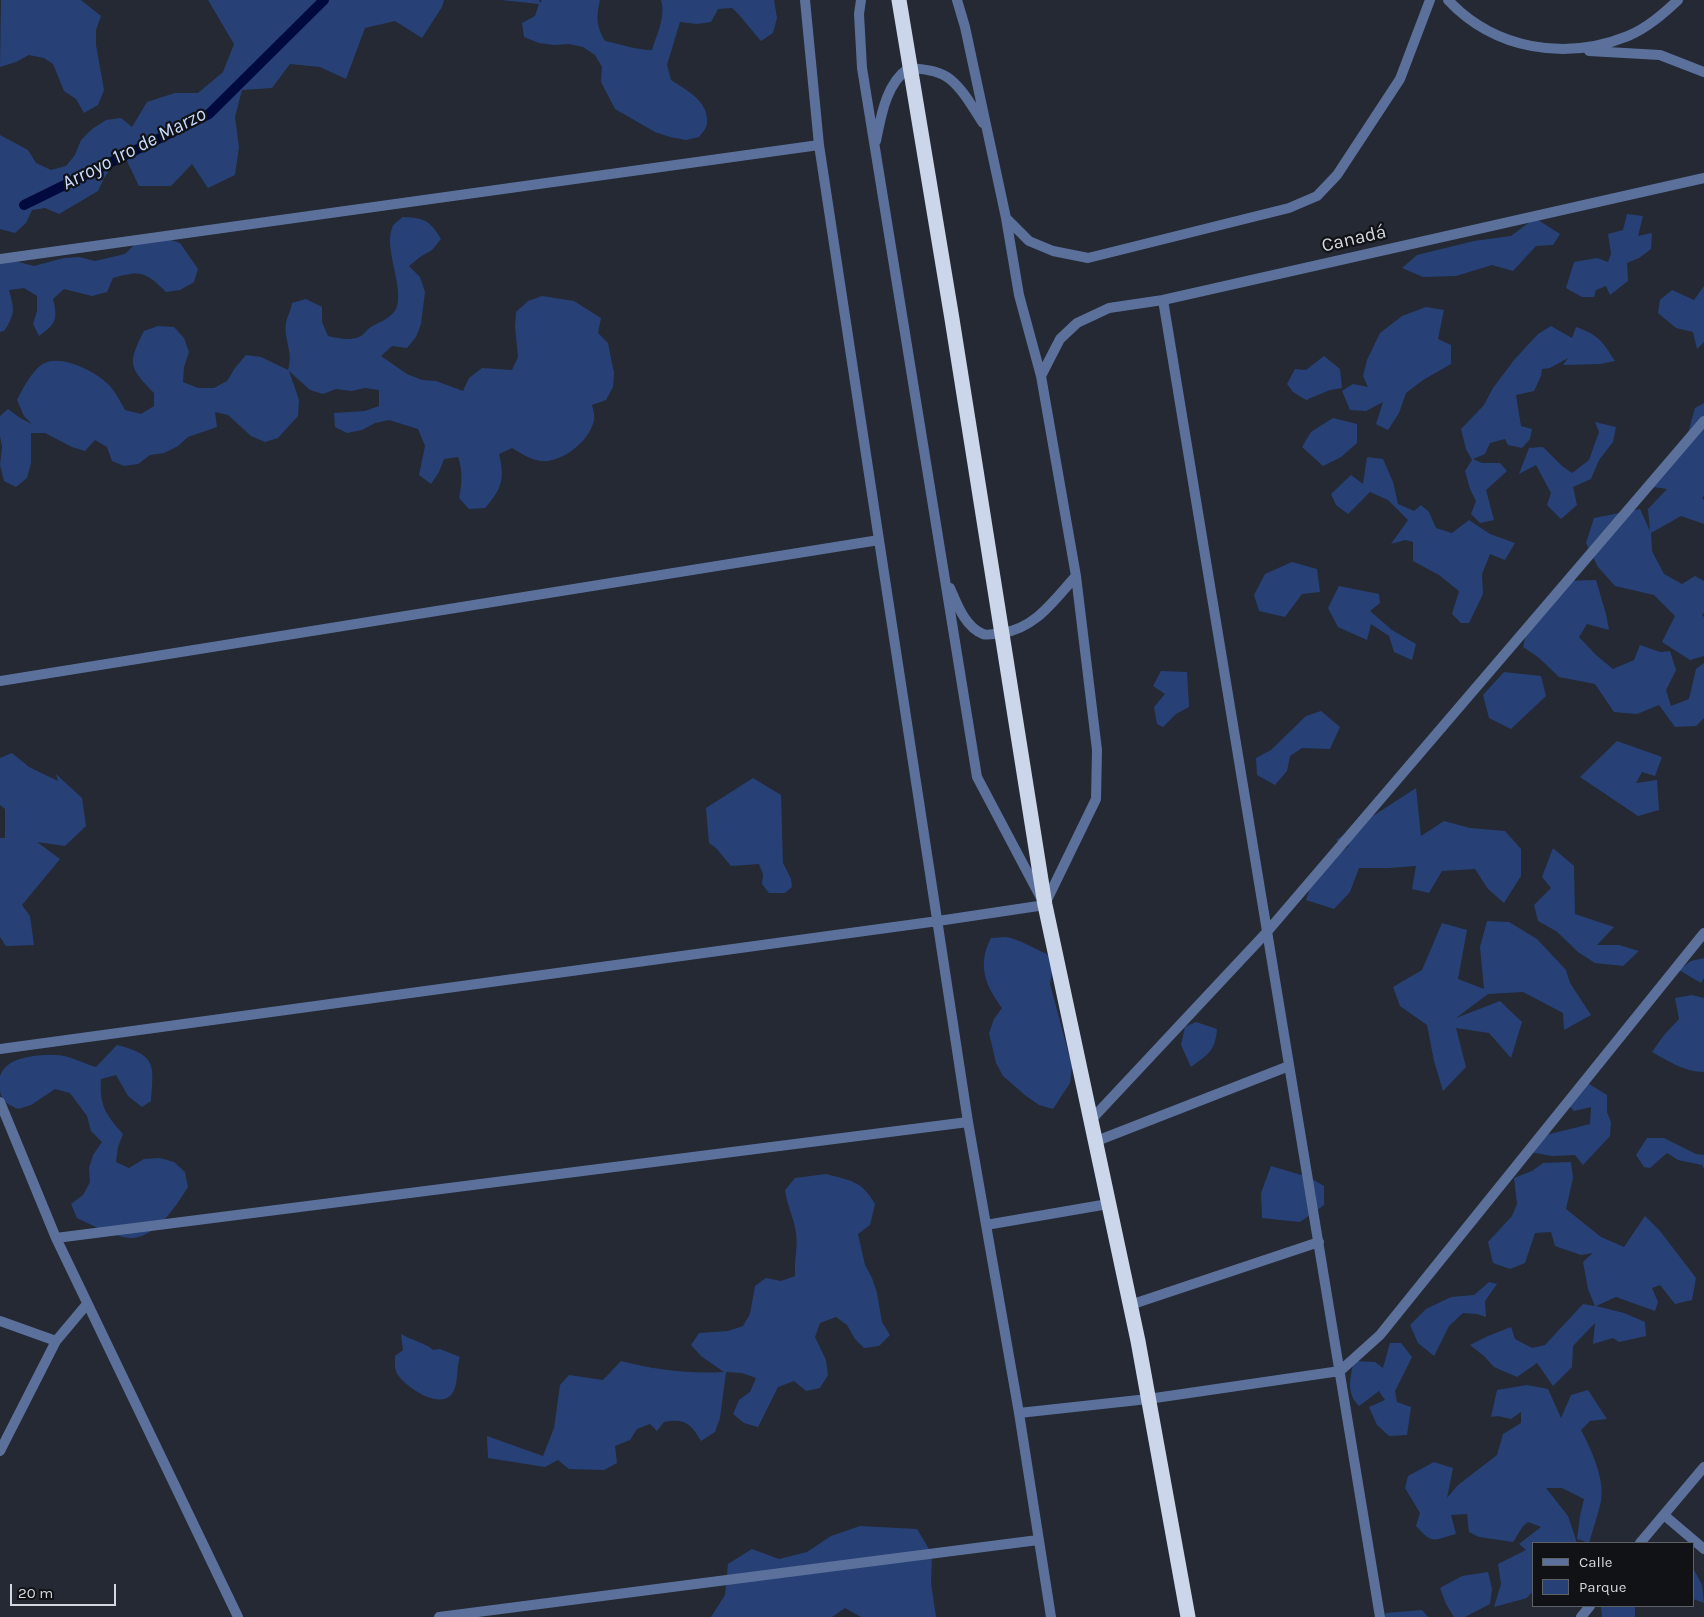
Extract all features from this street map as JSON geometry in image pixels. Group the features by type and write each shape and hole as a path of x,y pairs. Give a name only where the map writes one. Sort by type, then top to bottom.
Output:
{"highway":[{"path":"899,0 954,329 1045,905 1130,1305 1188,1617"}],"street":[{"path":"805,0 820,145 879,540 968,1122 1019,1413 1051,1617"},
{"path":"861,0 859,14 862,68 977,777 1045,905"},
{"path":"957,0 965,27 1006,218 1019,295 1041,376 1076,576 1097,750 1096,799 1045,905"},
{"path":"1006,218 1030,241 1053,251 1088,258 1289,208 1317,196 1337,175 1400,79 1430,0"},
{"path":"1448,0 1460,12 1491,32 1525,45 1560,50 1660,56 1704,72"},
{"path":"1560,50 1596,46 1630,35 1660,17 1678,0"},
{"path":"875,149 881,114 891,90 900,73 909,68 930,71 947,77 960,90 986,128"},
{"path":"0,259 820,145"},
{"name":"Canadá","path":"1041,376 1060,339 1077,323 1109,308 1163,300 1704,178"},
{"path":"1163,300 1380,1617"},
{"path":"1090,1121 1266,932 1704,421"},
{"path":"0,681 879,540"},
{"path":"942,567 958,608 975,630 984,635 1016,631 1033,622 1076,576"},
{"path":"0,1049 938,922 1045,905"},
{"path":"1019,1413 1148,1399 1340,1371 1380,1335 1704,933"},
{"path":"1094,1142 1289,1066"},
{"path":"0,1102 56,1238 238,1617"},
{"path":"56,1238 968,1122"},
{"path":"986,1225 1108,1204"},
{"path":"1130,1305 1319,1242"},
{"path":"0,1451 56,1341 88,1304"},
{"path":"0,1321 56,1341"},
{"path":"1641,1542 1704,1467"},
{"path":"1664,1515 1704,1548"},
{"path":"439,1617 1038,1540"},
{"path":"1581,1617 1589,1607"}],"green space":[{"path":"1,0 81,0 101,16 96,30 96,45 104,90 98,105 84,113 76,99 64,91 53,64 44,58 29,55 0,67"},
{"path":"208,0 444,0 442,7 422,38 395,21 365,28 346,79 320,67 290,64 272,88 242,90 235,117 239,147 235,175 208,188 192,164 171,186 139,186 124,155 113,165 98,191 59,214 45,208 32,210 26,223 15,233 0,229 0,135 28,150 36,163 51,170 66,166 75,155 81,140 92,129 106,120 121,118 132,127 147,102 175,93 198,93 223,72 234,44"},
{"path":"501,0 539,0 540,3 542,0 600,0 598,21 605,41 646,50 652,50 662,19 661,0 774,0 777,18 773,33 761,41 732,8 718,9 711,22 697,24 680,22 667,65 671,80 690,92 700,102 707,115 706,127 699,137 686,140 655,132 615,109 601,82 602,67 595,55 583,47 569,44 539,43 524,37 522,23 535,16 539,4"},
{"path":"1627,214 1643,216 1638,236 1652,233 1651,249 1639,258 1627,263 1628,281 1610,295 1606,286 1596,290 1594,297 1582,297 1566,288 1574,262 1597,258 1608,262 1611,254 1608,234 1623,230"},
{"path":"403,217 426,221 441,239 432,250 409,266 420,277 425,292 421,324 416,337 407,348 392,346 381,356 407,374 422,380 436,381 463,391 469,378 482,368 512,370 518,357 515,327 516,312 528,301 542,296 574,301 601,318 598,333 608,343 614,373 613,387 606,400 592,405 594,418 591,428 587,436 574,449 549,461 533,459 512,448 499,454 502,477 495,495 485,508 469,509 459,498 462,477 458,457 444,459 439,472 431,484 419,475 425,446 418,429 389,420 375,423 362,430 347,433 335,427 334,413 365,411 379,406 379,390 365,388 351,391 336,389 323,394 310,390 289,371 299,400 298,416 278,438 265,442 251,436 228,415 215,412 217,427 188,437 178,446 164,453 150,455 138,464 124,466 112,461 107,447 95,440 85,451 72,447 45,433 31,433 31,463 27,478 16,487 4,481 0,465 2,447 0,416 8,409 32,424 24,416 17,400 34,372 41,365 57,361 86,369 108,384 125,410 141,414 154,406 154,393 135,371 133,358 144,331 158,326 174,327 184,338 189,352 184,367 183,382 198,388 214,388 227,381 246,355 261,357 288,370 290,357 285,328 292,303 306,299 322,307 322,322 328,336 344,339 361,336 394,312 398,304 398,295 390,248 390,237 396,222"},
{"path":"1535,218 1560,234 1553,245 1536,246 1513,271 1492,265 1456,276 1423,277 1402,268 1417,255 1474,241 1511,236"},
{"path":"165,238 180,243 198,269 194,282 180,290 166,292 148,277 142,274 131,274 113,278 107,292 92,296 64,289 53,299 55,316 52,324 39,336 33,324 37,311 37,296 24,288 9,290 13,307 12,316 4,331 0,332 0,259 3,258 34,266 64,258 79,257 95,261 125,254 135,244"},
{"path":"1704,286 1704,342 1697,349 1693,332 1676,328 1658,313 1660,300 1672,290 1694,300"},
{"path":"1426,307 1444,310 1438,339 1451,345 1451,364 1423,380 1406,393 1399,413 1388,430 1376,424 1383,402 1366,411 1350,410 1342,391 1353,384 1368,387 1363,376 1367,360 1380,333 1402,316"},
{"path":"1551,326 1572,338 1576,327 1590,333 1603,344 1615,361 1600,364 1563,365 1568,358 1550,368 1542,369 1534,391 1516,395 1521,426 1532,429 1530,439 1522,448 1508,445 1505,439 1490,443 1485,454 1473,459 1482,463 1500,463 1507,471 1486,490 1494,520 1480,523 1471,514 1476,501 1470,489 1465,471 1472,460 1466,449 1461,429 1484,405 1493,388 1514,360 1538,334"},
{"path":"1324,356 1340,369 1342,388 1330,390 1306,400 1293,392 1287,384 1295,369 1306,370"},
{"path":"1704,403 1704,496 1702,498 1704,500 1704,524 1681,516 1651,533 1652,551 1664,574 1682,584 1695,576 1704,581 1704,613 1702,615 1704,617 1704,656 1690,660 1662,642 1675,616 1654,595 1615,586 1598,567 1586,543 1594,518 1640,509 1650,531 1648,509 1667,489 1647,486 1687,437 1695,408"},
{"path":"1333,418 1357,424 1357,443 1341,457 1323,466 1302,447 1311,432"},
{"path":"1595,422 1616,427 1613,442 1599,460 1591,479 1573,487 1577,505 1561,519 1547,505 1551,493 1536,465 1519,474 1529,448 1543,447 1572,473 1589,460 1599,432"},
{"path":"1367,457 1383,459 1393,482 1398,504 1414,511 1421,505 1429,512 1436,528 1452,533 1469,520 1490,534 1515,543 1505,560 1490,554 1482,574 1483,594 1469,623 1461,623 1452,614 1459,591 1439,575 1413,561 1413,542 1405,540 1391,544 1408,520 1388,500 1370,492 1348,514 1336,505 1331,494 1351,475 1363,484"},
{"path":"1292,562 1317,569 1320,592 1302,594 1285,617 1259,611 1254,595 1265,574"},
{"path":"1596,580 1609,630 1587,624 1579,637 1613,669 1634,660 1640,645 1660,652 1670,651 1676,670 1666,690 1671,706 1689,699 1696,669 1704,663 1704,718 1696,726 1675,727 1659,705 1637,714 1614,712 1595,684 1559,677 1538,657 1523,647 1530,618 1563,581"},
{"path":"1339,586 1379,594 1380,603 1370,611 1392,630 1416,644 1412,660 1394,652 1389,636 1371,624 1367,640 1338,627 1328,608"},
{"path":"1161,671 1187,672 1189,707 1176,714 1163,727 1157,724 1154,707 1165,694 1153,686"},
{"path":"1504,672 1541,676 1546,696 1511,729 1489,718 1483,695"},
{"path":"1321,711 1340,727 1330,749 1302,748 1290,756 1287,771 1275,785 1257,775 1256,758 1271,750 1306,716"},
{"path":"1617,741 1662,757 1655,776 1642,772 1636,783 1657,780 1659,810 1638,816 1580,777"},
{"path":"12,753 29,767 58,781 56,774 82,798 86,826 65,846 37,842 60,859 22,905 30,916 34,945 6,946 0,937 0,838 5,838 5,809 0,805 0,758"},
{"path":"753,778 781,795 783,863 791,879 792,887 785,893 769,893 762,884 763,874 759,864 731,866 716,848 709,843 706,808"},
{"path":"1416,788 1421,836 1444,821 1470,828 1505,831 1521,849 1521,876 1504,903 1488,889 1475,869 1442,871 1429,893 1412,889 1416,866 1359,868 1350,892 1334,909 1306,900 1315,873 1349,846 1336,840"},
{"path":"1553,848 1574,866 1575,914 1614,927 1597,945 1619,945 1639,951 1623,966 1595,963 1578,952 1556,931 1538,921 1534,905 1551,888 1542,877"},
{"path":"1487,921 1509,922 1537,939 1566,970 1570,983 1591,1015 1564,1030 1563,1013 1523,992 1488,994 1456,1018 1500,1001 1522,1022 1511,1058 1489,1033 1456,1028 1466,1067 1443,1091 1434,1061 1427,1025 1400,1006 1393,987 1422,970 1442,923 1467,930 1458,979 1484,989 1480,947"},
{"path":"1006,937 1022,942 1047,954 1053,967 1050,984 1072,1066 1070,1083 1053,1109 1039,1105 1026,1096 1003,1076 996,1063 989,1033 994,1019 1002,1008 987,983 984,957 991,938"},
{"path":"1704,958 1704,978 1701,983 1679,970 1691,961"},
{"path":"1692,995 1704,998 1704,1072 1683,1068 1652,1052 1679,1019 1675,998"},
{"path":"1196,1022 1217,1029 1210,1052 1191,1067 1181,1045 1185,1027"},
{"path":"117,1045 146,1057 152,1070 152,1078 151,1101 142,1107 128,1096 116,1075 101,1079 101,1096 105,1109 123,1134 118,1147 116,1162 129,1168 144,1159 160,1158 174,1162 185,1172 188,1187 165,1219 149,1232 132,1238 112,1234 77,1218 71,1204 83,1195 90,1182 89,1168 93,1155 102,1142 91,1131 87,1116 70,1093 55,1089 31,1105 18,1109 5,1102 0,1092 0,1076 3,1070 8,1065 22,1058 58,1055 96,1067"},
{"path":"1586,1082 1607,1095 1607,1112 1611,1122 1610,1136 1583,1165 1575,1155 1552,1156 1530,1152 1542,1136 1590,1124 1591,1107 1574,1111 1564,1100"},
{"path":"1647,1138 1664,1138 1696,1154 1704,1155 1704,1169 1702,1165 1678,1160 1667,1153 1650,1168 1644,1167 1636,1155"},
{"path":"1571,1162 1573,1178 1566,1209 1601,1237 1624,1247 1645,1216 1660,1231 1696,1278 1692,1300 1675,1304 1660,1285 1652,1288 1658,1302 1655,1311 1616,1297 1596,1306 1624,1313 1645,1322 1646,1336 1619,1342 1613,1338 1593,1344 1595,1323 1573,1346 1572,1367 1553,1386 1537,1363 1517,1377 1494,1367 1470,1345 1511,1327 1515,1339 1532,1348 1545,1345 1583,1304 1595,1306 1588,1289 1583,1262 1593,1253 1581,1255 1555,1246 1551,1232 1535,1233 1525,1263 1510,1269 1493,1263 1488,1242 1512,1216 1517,1204 1514,1178 1532,1171 1543,1163"},
{"path":"1271,1166 1308,1177 1324,1186 1324,1205 1300,1222 1262,1218 1261,1193"},
{"path":"826,1174 849,1180 860,1186 875,1204 870,1225 858,1234 865,1265 877,1293 882,1322 890,1335 879,1346 864,1348 855,1339 847,1325 836,1317 820,1323 815,1337 826,1360 828,1375 820,1388 806,1391 794,1381 778,1387 758,1427 744,1423 733,1414 739,1400 750,1392 756,1378 742,1373 726,1372 720,1418 715,1432 701,1441 694,1430 687,1424 671,1421 664,1422 657,1431 650,1424 637,1429 630,1440 615,1446 617,1463 604,1470 569,1469 558,1460 545,1467 488,1458 487,1436 543,1456 554,1428 560,1385 569,1375 603,1380 621,1361 672,1371 724,1372 701,1356 691,1345 699,1333 728,1331 743,1326 750,1314 755,1286 766,1278 781,1281 795,1276 796,1233 785,1190 795,1178"},
{"path":"1489,1282 1497,1284 1485,1301 1486,1317 1463,1313 1449,1326 1434,1356 1418,1343 1410,1325 1426,1309 1451,1297 1474,1295"},
{"path":"401,1334 427,1345 433,1350 440,1349 460,1357 455,1387 451,1395 445,1399 431,1398 423,1395 402,1380 395,1368 395,1356 403,1350"},
{"path":"1390,1343 1401,1343 1412,1357 1395,1391 1397,1402 1411,1407 1407,1435 1389,1436 1377,1425 1369,1407 1385,1400 1379,1391 1359,1406 1351,1391 1350,1379 1354,1361 1375,1362 1383,1368"},
{"path":"1527,1385 1548,1389 1561,1418 1571,1395 1588,1390 1607,1419 1590,1421 1581,1430 1593,1455 1602,1492 1589,1542 1577,1539 1584,1499 1562,1488 1546,1488 1568,1516 1577,1542 1532,1542 1532,1592 1527,1598 1494,1607 1501,1584 1498,1564 1526,1550 1519,1544 1541,1527 1528,1522 1523,1526 1513,1542 1479,1537 1469,1532 1467,1514 1451,1515 1456,1534 1438,1539 1430,1538 1416,1526 1420,1513 1405,1488 1408,1476 1434,1462 1453,1468 1447,1498 1458,1485 1497,1455 1503,1434 1521,1423 1521,1412 1511,1419 1498,1416 1491,1417 1497,1390"},
{"path":"860,1526 917,1529 932,1554 931,1583 936,1617 861,1617 845,1608 832,1617 711,1617 725,1595 728,1564 752,1549 779,1559 807,1552 831,1536"},
{"path":"1694,1570 1702,1585 1704,1603 1694,1599"},
{"path":"1488,1572 1492,1589 1490,1604 1465,1617 1454,1617 1446,1604 1440,1588 1462,1576"},
{"path":"1601,1607 1635,1607 1635,1617 1602,1617"},
{"path":"1422,1610 1428,1617 1384,1617 1386,1613"}],"waterway":[{"name":"Arroyo 1ro de Marzo","path":"24,205 209,114 324,0"}]}
